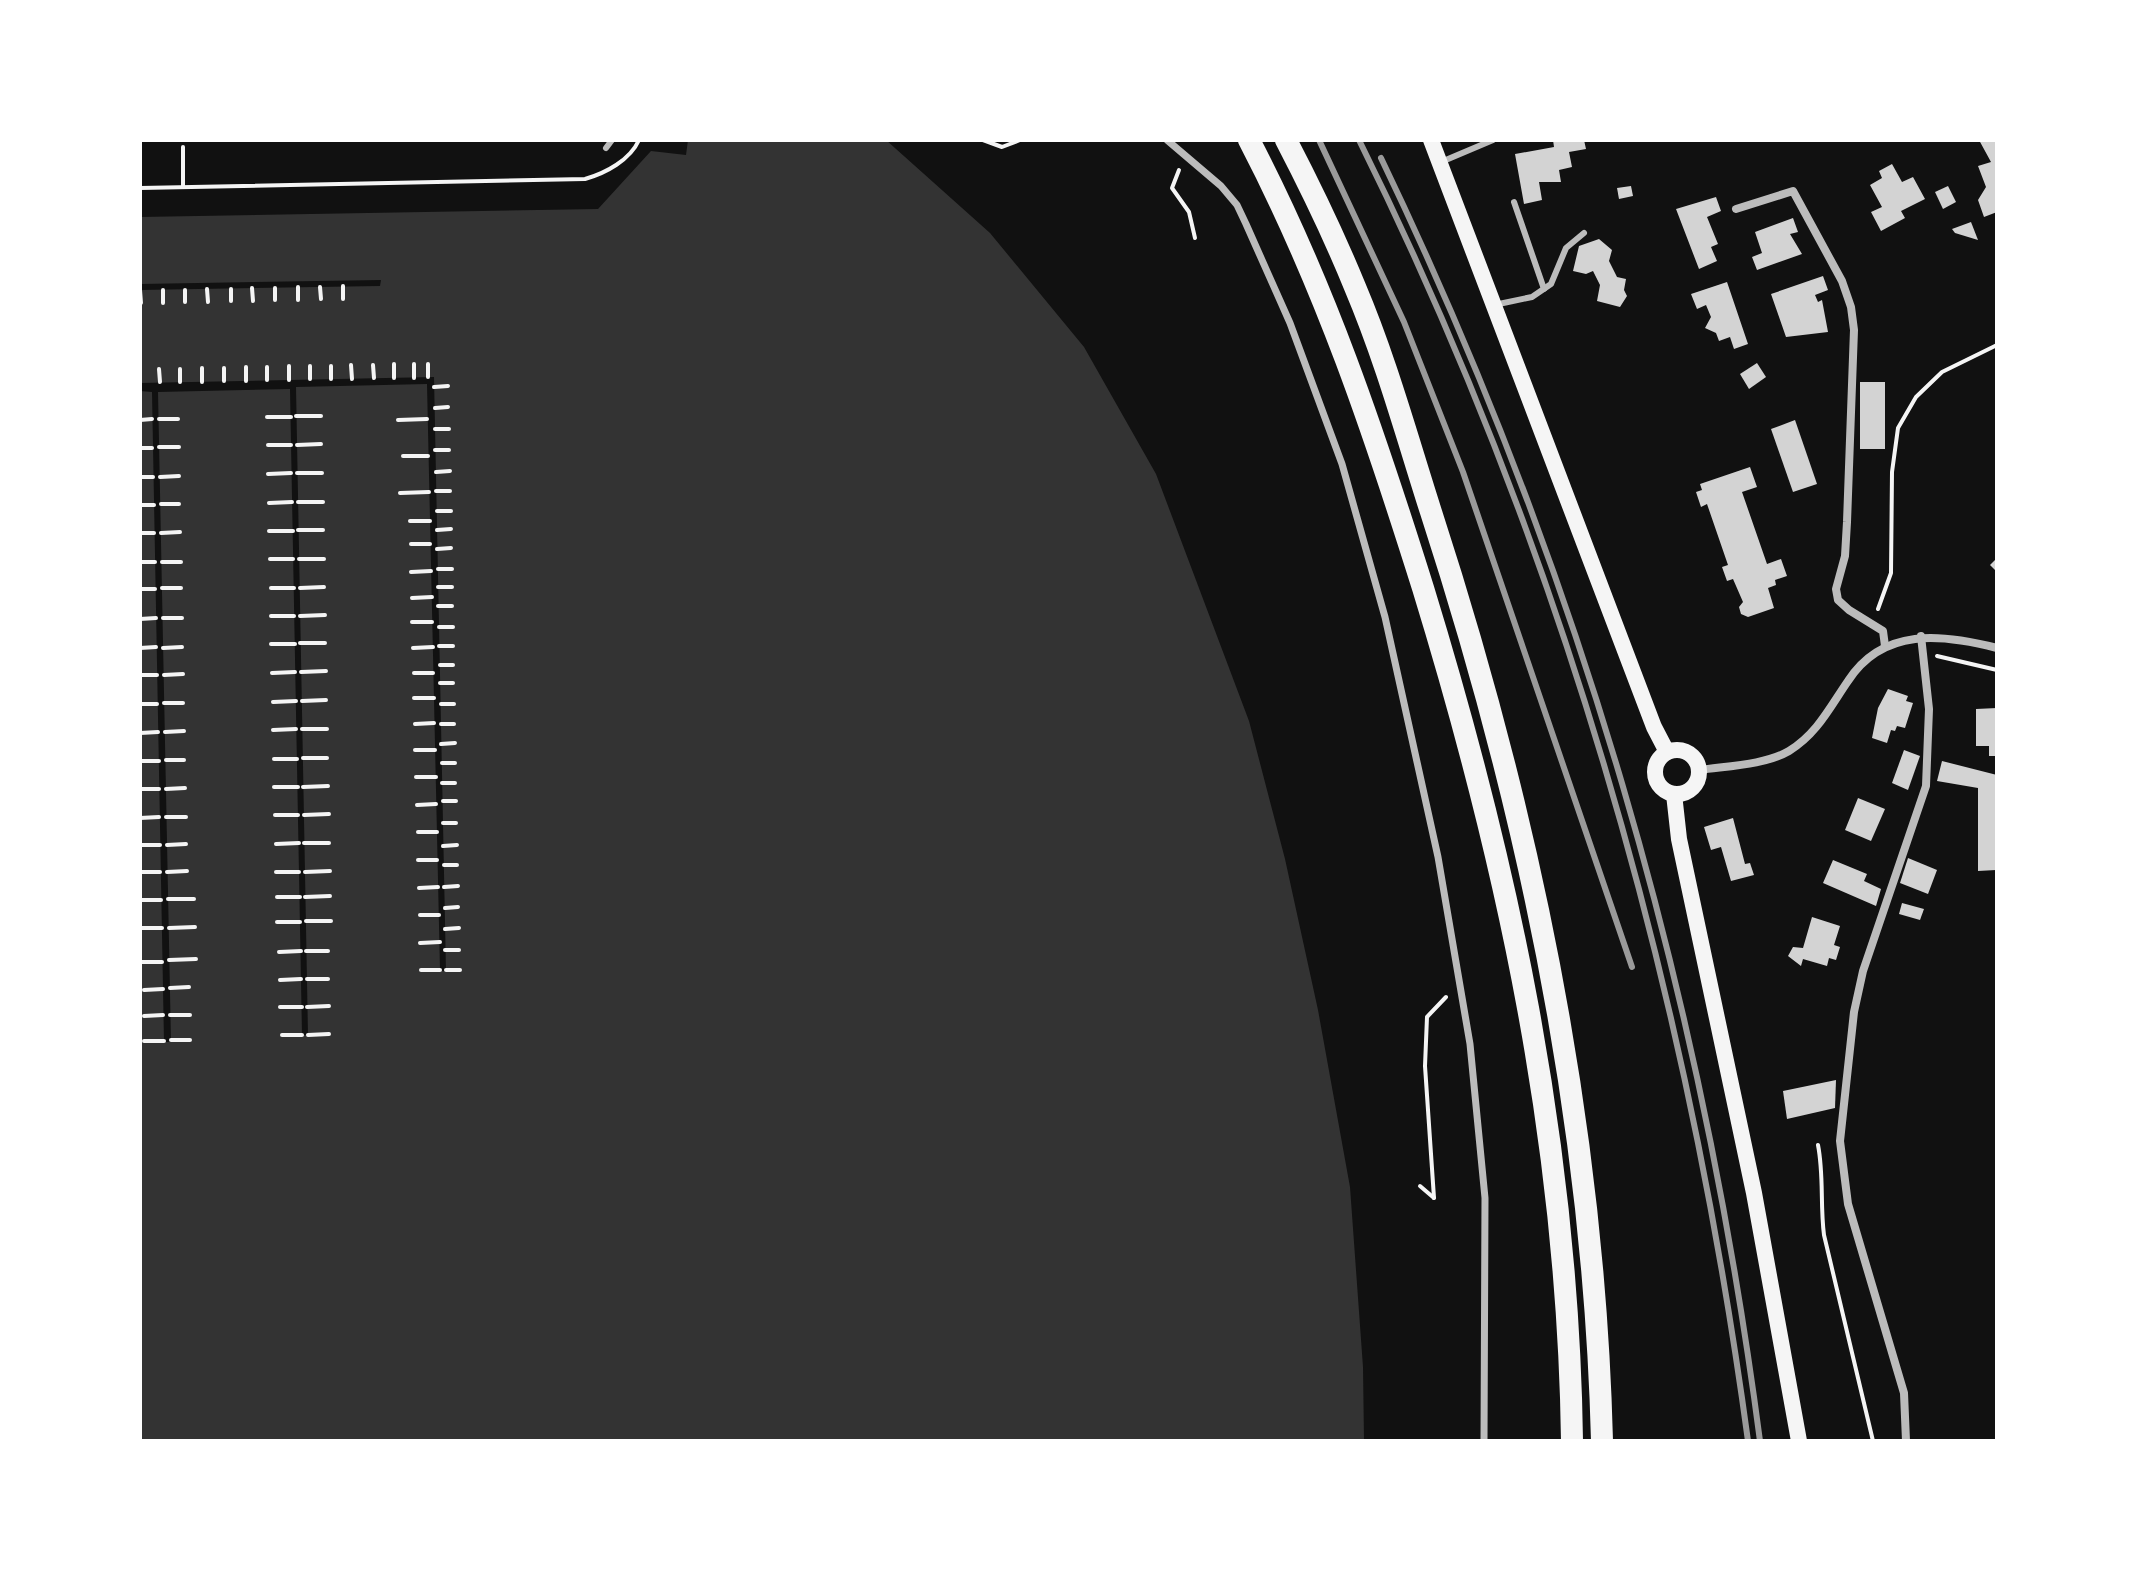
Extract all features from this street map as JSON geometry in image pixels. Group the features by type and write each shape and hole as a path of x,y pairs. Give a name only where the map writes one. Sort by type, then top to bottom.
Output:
{"highway":[{"path":"1249,140 1334,321 1378,442 1482,792 1520,954 1548,1125 1571,1376 1572,1441"},
{"path":"1287,141 1356,288 1461,603 1501,744 1540,914 1571,1081 1583,1167 1596,1314 1602,1441"}],"main road":[{"path":"1431,140 1654,727 1667,752"},
{"path":"1667,752 1688,752 1700,770 1692,788 1674,794 1663,791 1655,771 1659,758 1667,752"},
{"path":"1674,794 1679,839 1751,1177 1799,1441"}],"street":[{"path":"1167,140 1237,205 1290,323 1342,464 1385,617 1413,737 1470,1044 1485,1198 1484,1441"},
{"path":"1736,209 1793,191 1842,281 1851,307 1853,358 1847,522 1845,556 1836,589 1838,600 1849,610 1883,631 1885,646"},
{"path":"1906,1441 1904,1393 1848,1204 1840,1141 1854,1012 1863,971 1926,786 1929,709 1921,636"},
{"path":"1700,770 1787,752 1816,728 1864,660 1885,646 1921,636 1957,638 1997,648"}],"lane":[{"path":"1440,163 1493,140"},
{"path":"1514,202 1544,289"},
{"path":"1494,305 1532,297 1551,284 1566,248 1584,233"}],"path":[{"path":"140,188 585,179 608,171 635,148 639,140"},
{"path":"983,140 1002,147 1020,140"},
{"path":"183,147 183,187"},
{"path":"1177,177 1172,188 1189,212 1195,238"},
{"path":"343,286 343,299"},
{"path":"298,287 298,300"},
{"path":"320,287 321,299"},
{"path":"252,288 253,301"},
{"path":"275,288 275,300"},
{"path":"207,289 208,302"},
{"path":"231,289 231,301"},
{"path":"140,290 141,303"},
{"path":"163,290 163,303"},
{"path":"185,290 185,302"},
{"path":"1873,623 1891,573 1892,472 1898,428 1916,397 1942,372 1997,345"},
{"path":"394,364 394,378"},
{"path":"414,364 414,378"},
{"path":"428,364 428,377"},
{"path":"351,365 352,379"},
{"path":"373,365 374,378"},
{"path":"289,366 289,380"},
{"path":"310,366 310,379"},
{"path":"331,366 331,379"},
{"path":"246,367 246,381"},
{"path":"267,367 267,380"},
{"path":"202,368 202,382"},
{"path":"224,368 224,381"},
{"path":"159,369 160,382"},
{"path":"180,369 180,382"},
{"path":"434,387 448,386"},
{"path":"435,408 448,407"},
{"path":"267,417 321,416"},
{"path":"140,420 152,419"},
{"path":"159,419 178,419"},
{"path":"398,420 427,419"},
{"path":"435,429 449,429"},
{"path":"268,445 321,444"},
{"path":"159,447 179,447"},
{"path":"140,448 152,448"},
{"path":"435,450 449,450"},
{"path":"403,456 428,456"},
{"path":"436,472 450,471"},
{"path":"268,474 322,473"},
{"path":"160,477 179,476"},
{"path":"140,477 153,477"},
{"path":"436,491 450,491"},
{"path":"400,493 429,492"},
{"path":"269,503 323,502"},
{"path":"161,504 179,504"},
{"path":"140,505 154,505"},
{"path":"437,511 451,511"},
{"path":"410,521 430,521"},
{"path":"437,530 451,529"},
{"path":"269,531 323,530"},
{"path":"161,533 180,532"},
{"path":"140,533 154,533"},
{"path":"411,544 430,544"},
{"path":"437,549 451,548"},
{"path":"270,559 324,559"},
{"path":"140,562 155,562"},
{"path":"162,562 181,562"},
{"path":"438,569 452,569"},
{"path":"411,572 431,571"},
{"path":"271,588 324,587"},
{"path":"438,587 452,587"},
{"path":"162,588 181,588"},
{"path":"140,589 155,589"},
{"path":"412,598 432,597"},
{"path":"438,606 452,606"},
{"path":"271,616 325,615"},
{"path":"140,619 156,618"},
{"path":"163,618 182,618"},
{"path":"412,622 432,622"},
{"path":"439,627 453,627"},
{"path":"271,644 325,643"},
{"path":"439,646 453,646"},
{"path":"140,648 156,647"},
{"path":"163,648 182,647"},
{"path":"413,648 433,647"},
{"path":"1923,654 1997,670"},
{"path":"440,665 453,665"},
{"path":"272,673 326,671"},
{"path":"414,673 433,673"},
{"path":"164,675 183,674"},
{"path":"140,675 157,675"},
{"path":"440,683 453,683"},
{"path":"414,698 434,698"},
{"path":"273,702 326,700"},
{"path":"164,703 183,703"},
{"path":"140,704 157,704"},
{"path":"441,704 454,704"},
{"path":"415,724 454,724"},
{"path":"273,730 327,729"},
{"path":"165,732 184,731"},
{"path":"140,733 158,732"},
{"path":"441,744 455,743"},
{"path":"415,750 435,750"},
{"path":"274,759 327,758"},
{"path":"166,760 184,760"},
{"path":"140,761 159,761"},
{"path":"442,763 455,763"},
{"path":"416,777 436,777"},
{"path":"442,783 455,783"},
{"path":"274,787 328,786"},
{"path":"166,789 185,788"},
{"path":"140,789 159,789"},
{"path":"443,801 456,801"},
{"path":"417,805 436,804"},
{"path":"275,815 329,814"},
{"path":"140,818 159,817"},
{"path":"166,817 186,817"},
{"path":"443,823 456,823"},
{"path":"418,832 437,832"},
{"path":"276,844 329,843"},
{"path":"167,845 186,844"},
{"path":"141,845 160,845"},
{"path":"443,846 457,845"},
{"path":"418,860 437,860"},
{"path":"444,865 457,865"},
{"path":"167,872 187,871"},
{"path":"276,872 330,871"},
{"path":"141,872 160,872"},
{"path":"419,888 458,886"},
{"path":"277,897 330,896"},
{"path":"168,899 194,899"},
{"path":"140,900 161,900"},
{"path":"445,908 458,907"},
{"path":"420,915 439,915"},
{"path":"277,922 331,921"},
{"path":"169,928 195,927"},
{"path":"140,928 162,928"},
{"path":"445,929 459,928"},
{"path":"420,943 440,942"},
{"path":"445,950 459,950"},
{"path":"279,952 328,951"},
{"path":"169,960 196,959"},
{"path":"140,962 162,962"},
{"path":"421,970 460,970"},
{"path":"280,980 328,979"},
{"path":"1420,1186 1434,1198 1425,1066 1427,1017 1460,981"},
{"path":"170,988 189,987"},
{"path":"144,990 163,989"},
{"path":"280,1007 329,1006"},
{"path":"144,1016 163,1015"},
{"path":"170,1015 190,1015"},
{"path":"282,1035 329,1034"},
{"path":"171,1040 190,1040"},
{"path":"144,1041 164,1041"},
{"path":"1818,1145 1824,1175 1820,1204 1824,1235 1873,1441"}],"shaded area":[{"path":"688,140 886,140 990,233 1084,347 1156,474 1249,721 1285,859 1318,1010 1350,1187 1363,1367 1364,1441 140,1441 140,217 598,209 651,151 686,155"}],"pier":[{"path":"381,280 380,286 140,290 140,284"},
{"path":"434,377 446,972 440,970 427,384 296,387 308,1035 302,1035 290,389 158,392 171,1042 164,1042 152,392 140,391 140,383"}],"building":[{"path":"1553,140 1584,140 1586,149 1569,152 1572,167 1559,170 1561,182 1539,182 1542,200 1524,204 1515,154 1554,147"},
{"path":"1979,140 1997,140 1997,212 1984,217 1978,200 1986,187 1978,166 1991,162"},
{"path":"1892,164 1902,182 1913,177 1925,199 1901,211 1905,218 1881,231 1871,212 1882,207 1870,185 1882,178 1879,171"},
{"path":"1631,186 1633,196 1619,199 1617,188"},
{"path":"1948,186 1956,202 1943,209 1935,192"},
{"path":"1716,197 1721,211 1707,217 1718,244 1711,247 1717,261 1699,269 1676,209"},
{"path":"1793,218 1798,232 1790,234 1802,254 1757,270 1752,257 1762,253 1755,232"},
{"path":"1971,222 1978,240 1955,233 1952,229"},
{"path":"1599,239 1612,250 1609,261 1617,277 1626,279 1624,290 1627,296 1620,307 1597,301 1600,285 1593,271 1586,274 1573,271 1579,246"},
{"path":"1823,276 1828,290 1815,295 1818,302 1822,300 1828,332 1786,337 1771,294"},
{"path":"1727,282 1748,344 1734,349 1730,337 1719,341 1716,333 1705,328 1711,317 1706,305 1697,309 1691,294"},
{"path":"1757,363 1766,377 1749,389 1740,374"},
{"path":"1860,382 1885,382 1885,449 1860,449"},
{"path":"1795,420 1817,484 1793,492 1771,429"},
{"path":"1750,467 1757,487 1742,492 1767,564 1781,559 1787,576 1775,580 1776,585 1768,588 1774,608 1748,617 1741,614 1739,607 1743,602 1733,579 1727,581 1722,567 1728,565 1707,504 1701,507 1696,492 1702,490 1700,484"},
{"path":"1997,558 1997,572 1990,565"},
{"path":"1888,689 1908,696 1906,701 1913,703 1905,728 1897,726 1895,731 1891,730 1887,743 1872,738 1878,708"},
{"path":"1997,708 1997,756 1989,756 1989,746 1976,746 1976,709"},
{"path":"1904,750 1920,756 1908,790 1892,783"},
{"path":"1942,761 1997,775 1996,870 1978,871 1978,788 1937,781"},
{"path":"1858,798 1885,809 1871,841 1845,830"},
{"path":"1733,818 1745,864 1750,863 1754,875 1731,881 1721,847 1711,850 1704,827"},
{"path":"1908,858 1937,870 1928,894 1900,883"},
{"path":"1833,860 1867,874 1864,881 1881,889 1876,906 1823,883"},
{"path":"1902,903 1924,909 1920,920 1899,914"},
{"path":"1812,917 1840,926 1834,945 1840,947 1836,960 1829,958 1827,966 1803,959 1801,966 1788,956 1793,947 1803,948"},
{"path":"1836,1080 1835,1108 1787,1119 1783,1091"}],"railway":[{"path":"1319,140 1404,322 1463,472 1632,967"},
{"path":"1359,140 1431,295 1497,452 1555,612 1607,775 1652,939 1690,1105 1722,1272 1748,1441"},
{"path":"1381,158 1451,312 1515,468 1572,625 1622,784 1666,945 1704,1108 1735,1273 1760,1441"}]}
